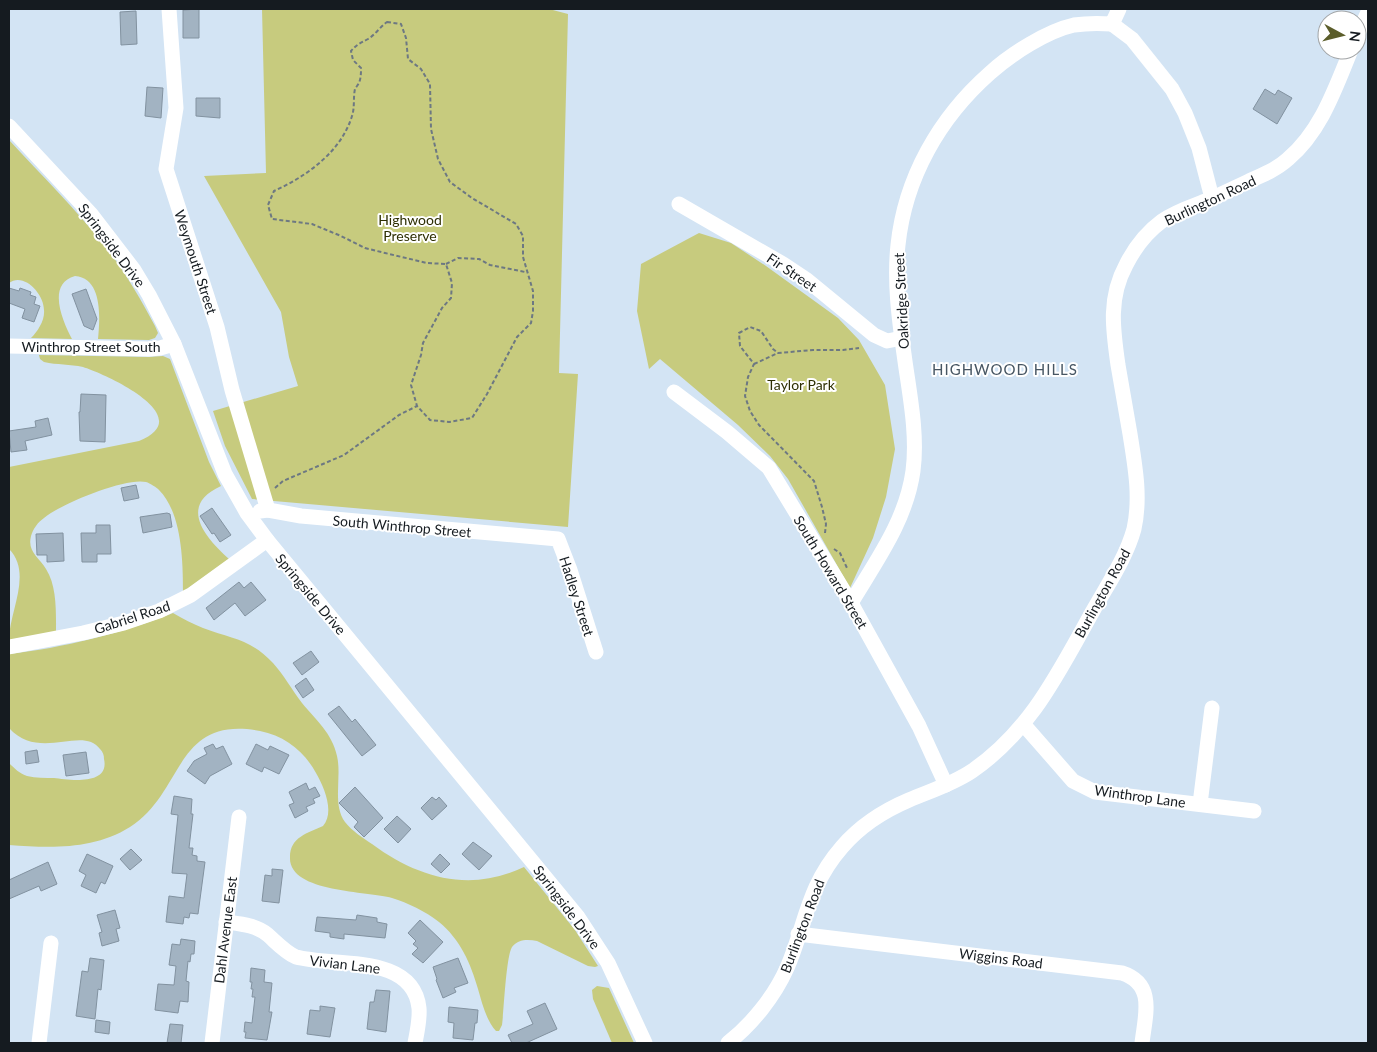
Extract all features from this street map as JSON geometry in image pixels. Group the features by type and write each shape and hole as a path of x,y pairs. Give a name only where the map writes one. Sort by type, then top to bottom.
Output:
{"street":[{"name":"Weymouth Street","path":"169,9 176,108 166,169 217,327 232,390 266,503"},
{"path":"1119,9 1112,24 1132,39 1172,89 1186,113 1199,148 1212,198"},
{"name":"Oakridge Street","path":"851,603 897,525 910,484 914,443 902,338 897,269 900,225 922,160 939,129 958,104 996,67 1026,46 1053,32 1073,25 1093,22 1112,24"},
{"name":"Burlington Road","path":"728,1043 750,1022 777,987 787,968 810,897 824,870 840,849 858,830 884,812 971,772 996,753 1024,725 1043,699 1120,562 1134,530 1137,508 1137,477 1112,319 1120,277 1136,249 1163,220 1267,173 1287,160 1304,143 1319,123 1332,98 1347,60"},
{"name":"Springside Drive","path":"9,126 77,198 113,241 144,286 174,344 220,463 247,513 267,540 578,917 608,963 645,1043"},
{"name":"Fir Street","path":"679,204 783,264 807,280 874,335 887,341 902,338"},
{"name":"Winthrop Street South","path":"9,346 149,349 174,344"},
{"name":"South Howard Street","path":"674,392 727,432 769,468 851,603 919,726 946,785"},
{"name":"South Winthrop Street","path":"247,513 266,503 301,516 558,540"},
{"name":"Gabriel Road","path":"9,647 83,633 159,612 191,594 267,540"},
{"name":"Hadley Street","path":"558,540 570,570 596,652"},
{"path":"1200,804 1212,708"},
{"name":"Winthrop Lane","path":"1024,725 1073,781 1084,787 1110,794 1254,811"},
{"name":"Dahl Avenue East","path":"212,1043 239,817"},
{"name":"Vivian Lane","path":"226,922 248,925 259,929 296,957 379,968 397,974 411,988 418,1003 415,1043"},
{"name":"Wiggins Road","path":"798,934 1122,972 1137,980 1146,996 1142,1043"},
{"path":"39,1043 51,943"}],"path":[{"path":"446,264 452,283 451,298 442,308 423,343 411,385 417,406 430,420 449,422 472,418 488,394 517,337 531,323 533,291 523,257 523,236 516,224 472,198 450,182 438,159 431,129 430,84 421,69 408,59 406,38 401,24 387,22 369,38 358,43 351,51 353,60 361,68 360,81 356,89 352,116 339,142 310,172 274,191 268,205 272,219 312,224 365,248 427,263 446,264 458,258 479,259 490,265 526,272"},
{"path":"754,364 740,346 739,334 750,327 761,331 773,349 778,353"},
{"path":"826,536 822,507 814,480 759,425 750,411 745,396 748,377 754,364 778,353 859,348"},
{"path":"266,503 283,481 344,455 399,415 417,406"},
{"path":"830,548 840,553 848,570"}],"green space":[{"name":"Highwood Preserve","path":"262,9 549,9 568,14 559,373 578,374 568,527 252,499 225,446 213,411 298,386 289,357 281,312 204,176 266,173"},
{"path":"9,140 93,231 111,255 131,284 155,326 158,333 155,338 149,340 98,339 99,311 95,292 91,284 84,278 75,276 66,280 61,287 59,295 61,314 72,339 31,338 40,325 44,310 41,297 27,282 15,280 9,283"},
{"name":"Taylor Park","path":"699,233 731,243 838,318 859,340 885,385 895,449 886,497 873,538 850,588 788,479 770,456 738,425 660,359 649,369 637,311 641,264"},
{"path":"39,355 163,356 170,359 209,462 221,486 208,494 200,503 198,512 200,522 212,542 229,559 183,592 180,538 177,524 167,500 159,490 146,482 137,482 94,493 52,512 38,524 31,536 32,550 46,569 52,583 55,599 56,632 9,640 20,581 16,559 9,549 9,467 139,441 155,431 159,420 154,409 143,398 128,388 83,367 44,362 40,359"},
{"path":"173,613 203,628 249,644 265,655 277,668 302,703 323,727 335,748 338,764 339,807 345,822 354,831 408,866 445,878 464,880 484,879 504,875 524,867 575,930 598,966 588,966 537,941 517,942 512,947 510,953 502,1025 499,1031 496,1031 487,1017 472,970 464,953 453,936 439,922 422,911 398,900 315,884 302,878 293,869 290,857 293,845 296,840 323,826 328,814 327,800 316,773 300,751 278,737 260,731 232,729 211,734 196,745 183,760 148,812 130,827 116,835 87,844 71,846 9,845 9,763 27,776 78,780 101,774 104,768 104,758 103,752 100,749 92,743 83,740 47,743 34,742 21,738 9,728 9,654 92,639"},
{"path":"597,986 609,988 634,1043 612,1043 593,999 592,990"}],"building":[{"path":"199,9 199,38 183,38 183,10"},
{"path":"136,11 137,44 121,45 120,12"},
{"path":"147,87 163,88 161,118 145,116"},
{"path":"1265,89 1275,95 1278,90 1292,98 1277,124 1253,109"},
{"path":"196,98 220,98 220,118 196,116"},
{"path":"9,288 19,291 20,288 31,292 30,295 36,297 34,304 40,306 34,322 22,318 25,309 9,303"},
{"path":"86,289 97,319 93,330 84,326 72,294"},
{"path":"81,394 106,395 105,442 80,441 79,412"},
{"path":"48,418 52,435 25,441 27,450 11,452 9,431 36,427 35,421"},
{"path":"136,485 139,498 124,501 121,488"},
{"path":"212,508 231,535 220,542 200,516"},
{"path":"170,514 172,527 143,533 140,517"},
{"path":"96,525 110,525 111,554 97,554 97,562 82,562 81,533 96,533"},
{"path":"63,533 64,561 47,562 47,555 37,555 36,534"},
{"path":"239,582 244,588 251,582 266,600 245,616 235,603 214,620 206,608"},
{"path":"311,651 319,662 302,675 293,663"},
{"path":"306,678 314,690 303,698 295,686"},
{"path":"339,706 352,722 355,719 376,745 362,756 328,714"},
{"path":"213,744 216,749 223,746 232,764 210,776 205,784 187,771 194,761 207,754 204,748"},
{"path":"256,744 268,750 270,746 289,755 279,774 264,767 262,772 246,764"},
{"path":"37,750 39,762 26,764 25,752"},
{"path":"86,752 89,773 66,776 63,755"},
{"path":"306,783 309,790 315,787 320,796 313,799 315,803 306,807 308,811 295,818 289,805 294,803 289,792"},
{"path":"355,787 383,818 364,837 354,827 358,822 339,803"},
{"path":"174,796 192,799 191,814 193,814 189,848 193,848 192,855 197,856 197,861 205,862 198,914 190,913 189,918 184,917 183,924 166,922 169,896 184,898 187,874 172,873 178,815 171,814"},
{"path":"432,797 436,800 439,797 447,806 432,820 421,808"},
{"path":"397,816 411,829 398,843 384,829"},
{"path":"473,842 492,856 479,870 462,854"},
{"path":"131,849 142,860 130,870 120,859"},
{"path":"87,854 113,866 105,884 101,882 96,893 81,886 86,875 79,871"},
{"path":"440,854 450,864 441,873 431,864"},
{"path":"48,862 57,884 41,891 39,886 9,899 9,880"},
{"path":"272,869 283,870 279,903 262,901 265,875 272,876"},
{"path":"115,910 120,928 116,929 119,941 102,946 99,933 102,932 97,915"},
{"path":"357,915 377,918 377,922 387,924 385,938 344,934 344,939 330,937 330,933 315,931 317,917 356,920"},
{"path":"420,920 443,942 423,963 412,954 418,948 413,944 416,941 408,933"},
{"path":"181,939 195,941 194,954 191,954 190,962 188,961 186,981 189,982 188,1002 180,1001 178,1013 155,1010 158,984 174,985 176,966 169,965 172,944 180,945"},
{"path":"90,958 104,960 101,990 98,989 95,1019 76,1016 82,971 88,972"},
{"path":"458,958 468,983 454,988 456,992 443,998 433,967"},
{"path":"251,968 265,970 264,982 272,983 269,1012 272,1012 267,1040 245,1038 245,1022 252,1023 255,997 252,997"},
{"path":"376,990 390,991 386,1032 367,1029 370,1002 374,1002"},
{"path":"545,1003 557,1029 526,1043 512,1043 508,1035 533,1024 527,1011"},
{"path":"320,1006 335,1008 330,1037 307,1034 310,1010 320,1011"},
{"path":"449,1007 478,1010 473,1040 453,1038 454,1023 448,1022"},
{"path":"96,1020 110,1022 109,1034 95,1032"},
{"path":"170,1024 183,1025 181,1043 167,1043"}],"district":[{"name":"HIGHWOOD HILLS","path":"1005,369"}]}
